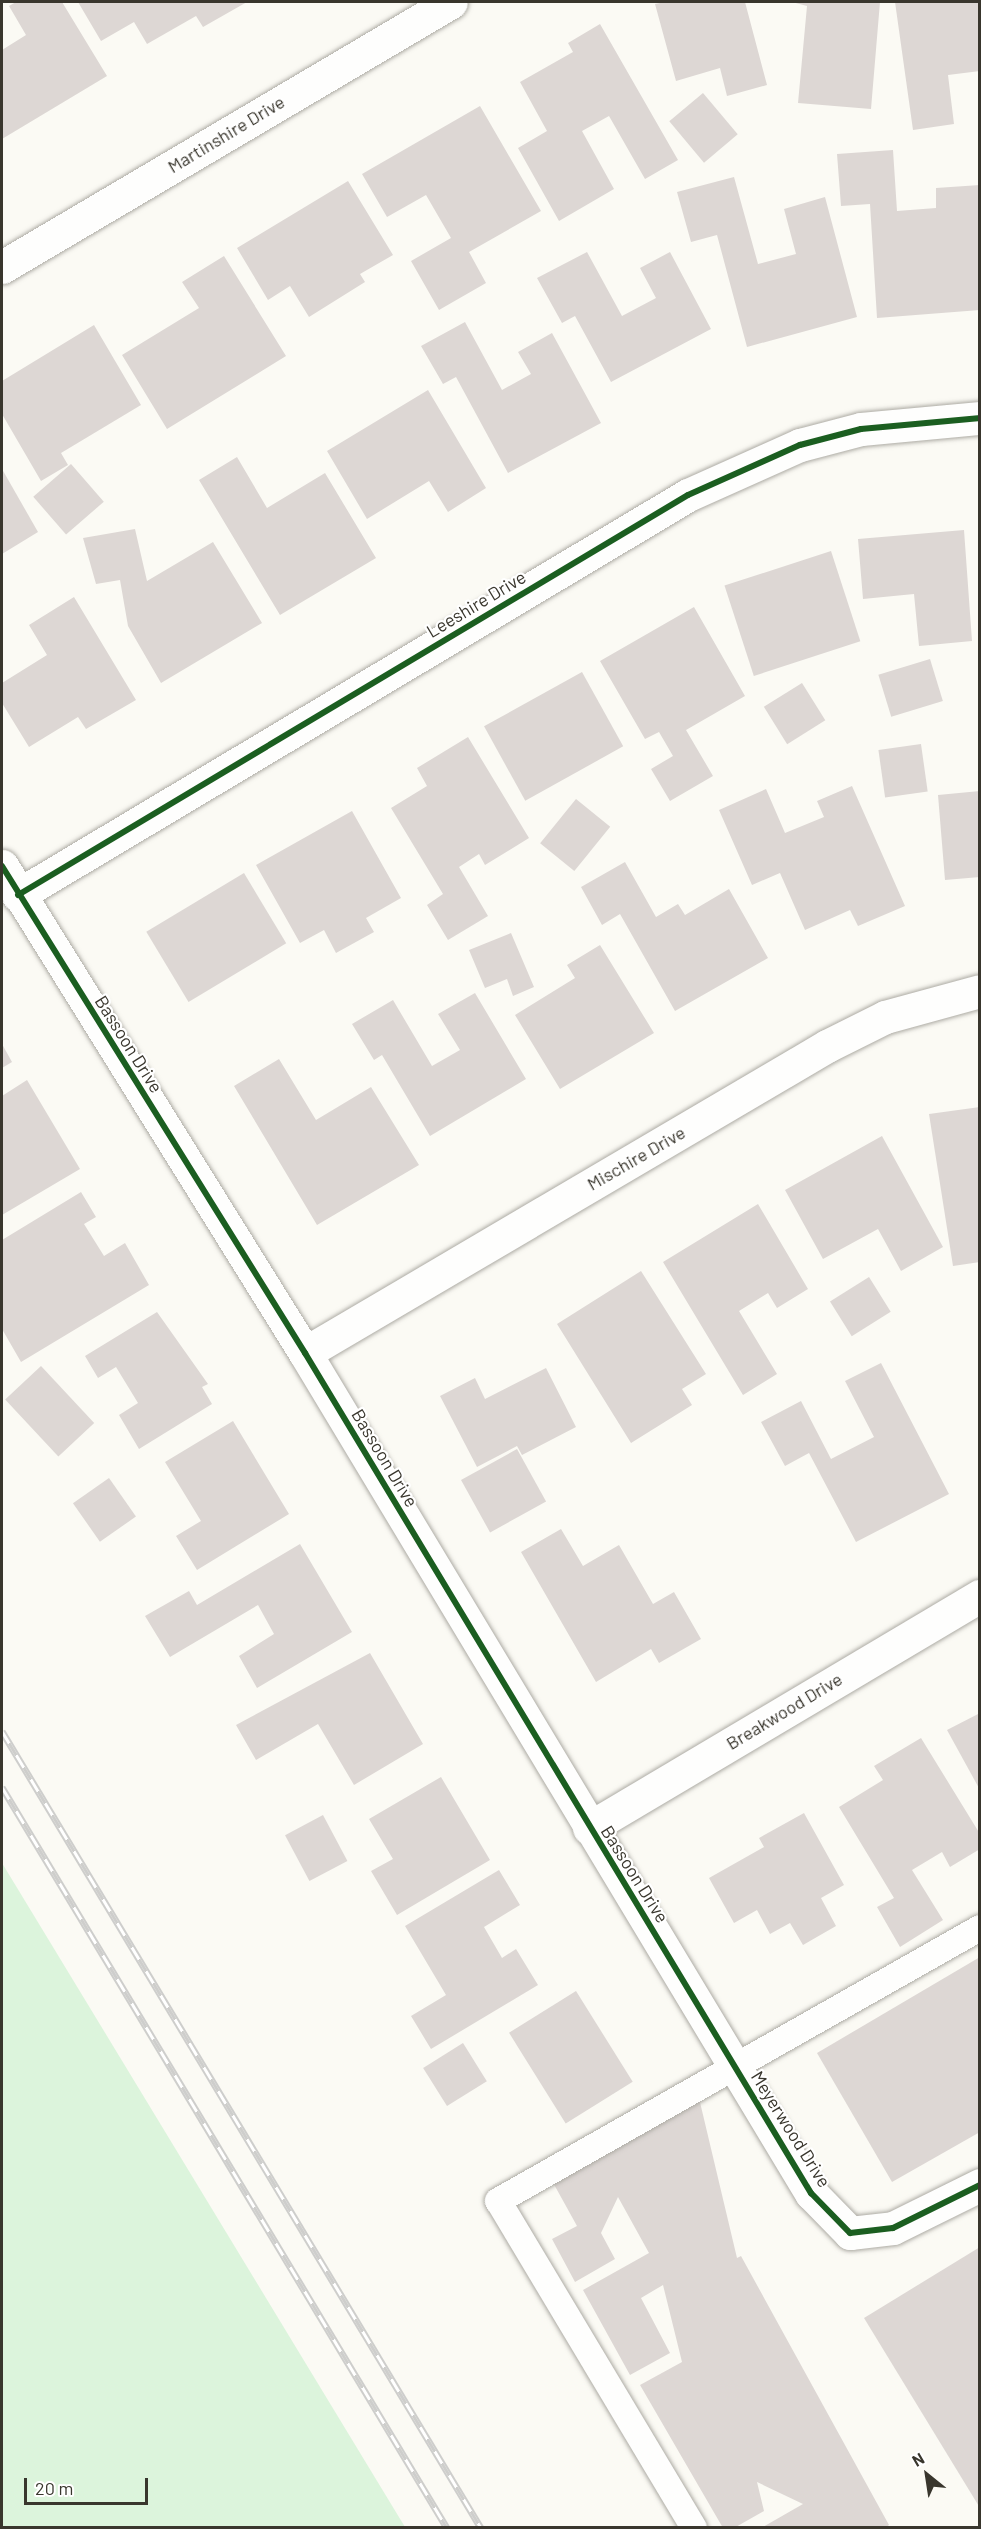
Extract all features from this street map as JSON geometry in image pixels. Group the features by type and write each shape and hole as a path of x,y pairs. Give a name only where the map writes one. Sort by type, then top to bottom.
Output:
{"street":[{"name":"Martinshire Drive","path":"2,267 451,2"},
{"name":"Leeshire Drive","path":"18,895 688,495 800,445 861,429 980,418"},
{"name":"Bassoon Drive","path":"2,866 305,1353 589,1828 737,2068"},
{"name":"Mischire Drive","path":"305,1353 827,1046 885,1017 980,991"},
{"name":"Breakwood Drive","path":"589,1828 980,1596"},
{"name":"Meyerwood Drive","path":"737,2068 811,2193 850,2233 893,2228 980,2185"}],"lane":[{"path":"694,2528 498,2201 737,2068 980,1928"}],"green space":[{"path":"2,1863 405,2527 2,2527"}],"building":[{"path":"16,2 62,2 107,76 2,139 2,50 26,35 9,6"},
{"path":"78,2 247,2 203,27 196,16 147,44 134,22 101,41"},
{"path":"745,2 767,85 727,96 720,68 676,81 655,4"},
{"path":"792,2 880,2 871,109 798,103 807,6"},
{"path":"895,2 980,2 980,71 948,75 954,124 913,130"},
{"path":"600,24 678,160 645,179 609,116 582,131 614,189 559,221 518,148 547,131 520,82 573,52 568,43"},
{"path":"703,93 738,134 704,163 669,121"},
{"path":"480,106 541,211 469,252 486,283 439,310 411,261 451,238 426,195 387,217 362,174"},
{"path":"893,150 897,211 936,208 936,188 980,185 980,310 877,318 870,204 841,206 837,154"},
{"path":"734,177 758,264 796,254 784,209 825,197 857,317 747,347 717,235 691,242 677,192"},
{"path":"348,181 393,255 360,274 365,282 309,317 290,286 268,300 237,248"},
{"path":"587,252 622,316 656,298 640,268 670,252 711,329 611,382 575,316 562,323 537,278"},
{"path":"224,256 286,356 167,429 122,355 199,308 182,282"},
{"path":"465,322 502,390 531,374 518,352 552,333 601,423 508,473 456,377 443,384 421,346"},
{"path":"94,325 141,405 61,453 68,465 41,481 2,414 2,381"},
{"path":"428,390 486,488 448,512 429,481 367,519 327,451"},
{"path":"237,457 267,508 325,473 376,558 280,615 199,480"},
{"path":"71,464 104,502 66,535 33,497"},
{"path":"2,469 38,532 2,554"},
{"path":"135,529 147,581 213,542 262,623 161,683 128,626 120,580 96,584 83,538"},
{"path":"964,530 972,641 919,646 914,594 863,599 858,539"},
{"path":"831,551 860,641 754,676 724,586"},
{"path":"74,597 136,700 86,729 78,717 29,747 2,703 2,683 47,655 29,625"},
{"path":"694,607 745,696 686,730 713,776 670,801 651,769 673,756 659,732 645,739 600,661"},
{"path":"930,659 943,701 891,717 878,675"},
{"path":"582,672 623,746 525,801 484,726"},
{"path":"802,683 825,720 787,744 764,707"},
{"path":"468,737 529,838 485,865 479,854 459,867 488,916 448,940 427,905 443,894 391,808 427,786 417,768"},
{"path":"921,744 928,792 885,798 878,750"},
{"path":"852,786 905,906 858,926 850,910 805,930 780,873 752,885 719,810 766,789 785,833 824,817 817,801"},
{"path":"980,791 980,877 945,880 938,795"},
{"path":"576,799 610,827 574,871 540,843"},
{"path":"352,811 401,898 366,918 374,932 336,953 324,930 300,943 256,865"},
{"path":"625,862 656,917 678,904 685,915 729,889 768,958 675,1011 620,914 602,925 581,887"},
{"path":"244,873 286,943 189,1002 146,932"},
{"path":"511,933 534,987 513,996 507,979 485,988 469,950"},
{"path":"600,945 654,1033 560,1089 515,1015 575,978 567,965"},
{"path":"475,993 526,1079 430,1136 382,1055 374,1060 352,1024 393,1000 432,1066 460,1050 438,1014"},
{"path":"2,1044 12,1062 2,1068"},
{"path":"279,1059 316,1120 371,1087 419,1165 317,1225 234,1086"},
{"path":"27,1080 80,1169 2,1215 2,1096"},
{"path":"980,1107 980,1262 953,1266 929,1114"},
{"path":"882,1136 943,1247 901,1271 878,1229 823,1259 785,1190"},
{"path":"81,1192 96,1217 84,1224 104,1256 125,1243 149,1285 21,1362 2,1329 2,1240"},
{"path":"758,1204 808,1289 777,1308 768,1293 739,1311 777,1374 743,1395 663,1262"},
{"path":"641,1271 706,1374 682,1389 692,1405 631,1443 557,1324"},
{"path":"869,1277 891,1312 852,1336 830,1301"},
{"path":"157,1312 208,1384 202,1387 212,1404 139,1449 119,1415 138,1403 116,1367 98,1378 85,1356"},
{"path":"881,1363 949,1494 856,1542 809,1453 785,1466 761,1422 801,1401 831,1459 874,1437 845,1381"},
{"path":"41,1366 94,1423 58,1456 5,1399"},
{"path":"546,1368 576,1427 522,1455 517,1446 477,1467 440,1396 475,1378 485,1399"},
{"path":"233,1421 289,1514 197,1570 176,1536 201,1521 165,1462"},
{"path":"517,1449 546,1501 490,1533 461,1480"},
{"path":"109,1478 136,1517 100,1542 73,1503"},
{"path":"561,1529 583,1566 619,1545 653,1604 674,1592 701,1639 659,1663 651,1649 596,1682 521,1552"},
{"path":"300,1544 352,1632 257,1688 239,1656 274,1634 258,1605 170,1657 145,1616 189,1591 197,1605"},
{"path":"370,1653 423,1744 354,1785 318,1724 256,1760 236,1725"},
{"path":"980,1713 980,1790 947,1730"},
{"path":"921,1738 980,1834 980,1849 950,1867 942,1852 912,1870 943,1920 900,1947 877,1907 894,1898 839,1807 883,1780 874,1766"},
{"path":"441,1777 490,1860 397,1915 371,1871 393,1859 369,1819"},
{"path":"804,1813 844,1885 821,1898 836,1926 803,1945 790,1923 770,1934 757,1910 734,1923 709,1878 764,1847 759,1838"},
{"path":"323,1815 347,1861 309,1881 285,1835"},
{"path":"499,1870 520,1905 484,1927 502,1958 516,1949 538,1985 431,2049 411,2016 446,1995 405,1926"},
{"path":"980,1957 980,2132 892,2182 817,2053"},
{"path":"576,1991 633,2082 566,2124 509,2033"},
{"path":"463,2043 487,2081 447,2106 423,2068"},
{"path":"699,2098 737,2258 741,2256 889,2525 885,2528 761,2528 803,2504 757,2482 764,2511 734,2528 723,2528 640,2385 682,2362 663,2285 641,2298 670,2353 630,2375 583,2290 649,2253 618,2197 601,2233 615,2259 575,2282 552,2239 577,2226 551,2179"},
{"path":"980,2247 980,2508 864,2318"}],"railway":[{"path":"2,1731 481,2528"},
{"path":"2,1787 447,2528"}],"cycle path":[{"path":"18,895 688,495 800,445 861,429 980,418"},
{"path":"2,866 305,1353 811,2193 850,2233 893,2228 980,2185"}]}
